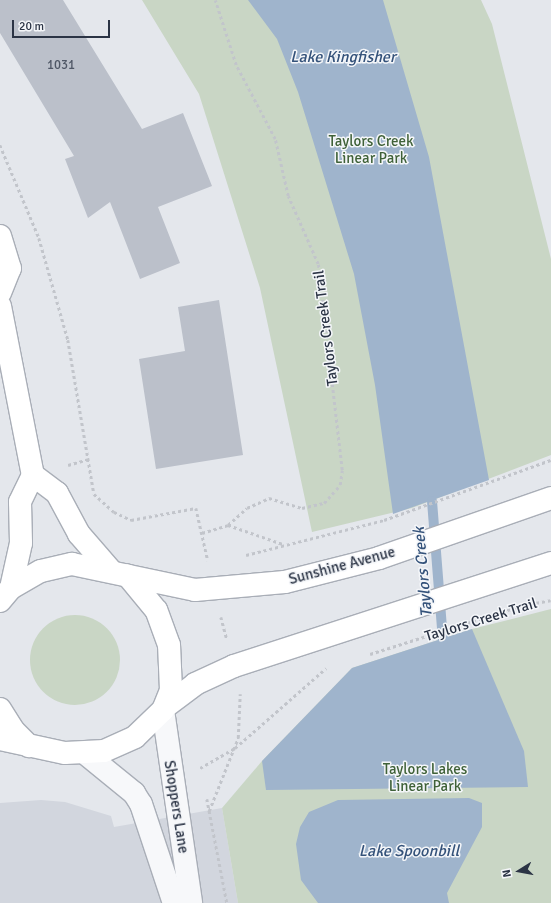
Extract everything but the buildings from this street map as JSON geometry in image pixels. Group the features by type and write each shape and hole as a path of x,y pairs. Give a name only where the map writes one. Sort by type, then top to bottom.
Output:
{"main road":[{"path":"0,236 10,268 0,293"},
{"path":"0,306 33,475 20,502 21,543 6,594"},
{"path":"33,475 57,493 79,534 156,610 169,645 171,682 164,708"},
{"name":"Sunshine Avenue","path":"6,594 41,571 72,564 119,573 177,587 215,590 285,582 379,558 497,519 551,498"},
{"path":"0,739 29,746 86,754 104,751 135,737 164,708 195,684 234,666 372,620 491,583 551,562"},
{"path":"0,710 13,730 29,746"}],"street":[{"name":"Shoppers Lane","path":"164,708 191,903"},
{"name":"Shoppers Lane","path":"86,754 134,792 141,804 174,903"}],"path":[{"name":"Taylors Creek Trail","path":"202,533 228,525 247,508 269,498 302,508 324,503 340,485 342,470 318,264 288,196 275,139 236,65 215,0"},
{"path":"0,145 39,238 62,319 94,494 104,505 131,520 196,508 209,564 216,562"},
{"path":"243,556 384,520 500,480 551,460"},
{"path":"228,525 285,545"},
{"name":"Taylors Creek Trail","path":"366,655 492,616 551,600"},
{"path":"220,612 230,648"},
{"path":"202,774 201,767 235,748 326,668"},
{"path":"209,811 235,748 240,725 240,690"},
{"path":"206,796 227,903"}],"shaded area":[{"path":"41,800 65,802 111,816 114,827 222,808 238,903 0,903 0,803"}],"green space":[{"name":"Taylors Creek Linear Park","path":"142,0 481,0 492,24 551,259 551,455 412,508 312,532 260,288 199,94"},
{"name":"Taylors Lakes Linear Park","path":"551,609 551,903 238,903 222,808 262,761 352,668 472,629"},
{"path":"75,615 92,618 107,628 117,643 120,660 117,677 107,692 92,702 75,705 58,702 43,692 33,677 30,660 33,643 43,628 58,618"}],"water":[{"name":"Lake Kingfisher","path":"248,0 383,0 429,157 489,480 393,514 375,385 354,274 298,92 277,39"},
{"path":"472,629 524,751 528,787 266,790 262,761 352,668"},
{"name":"Lake Spoonbill","path":"469,798 482,803 482,827 447,893 449,903 318,903 301,880 296,844 300,827 309,812 338,800"}],"waterway":[{"name":"Taylors Creek","path":"432,501 443,641"}]}
